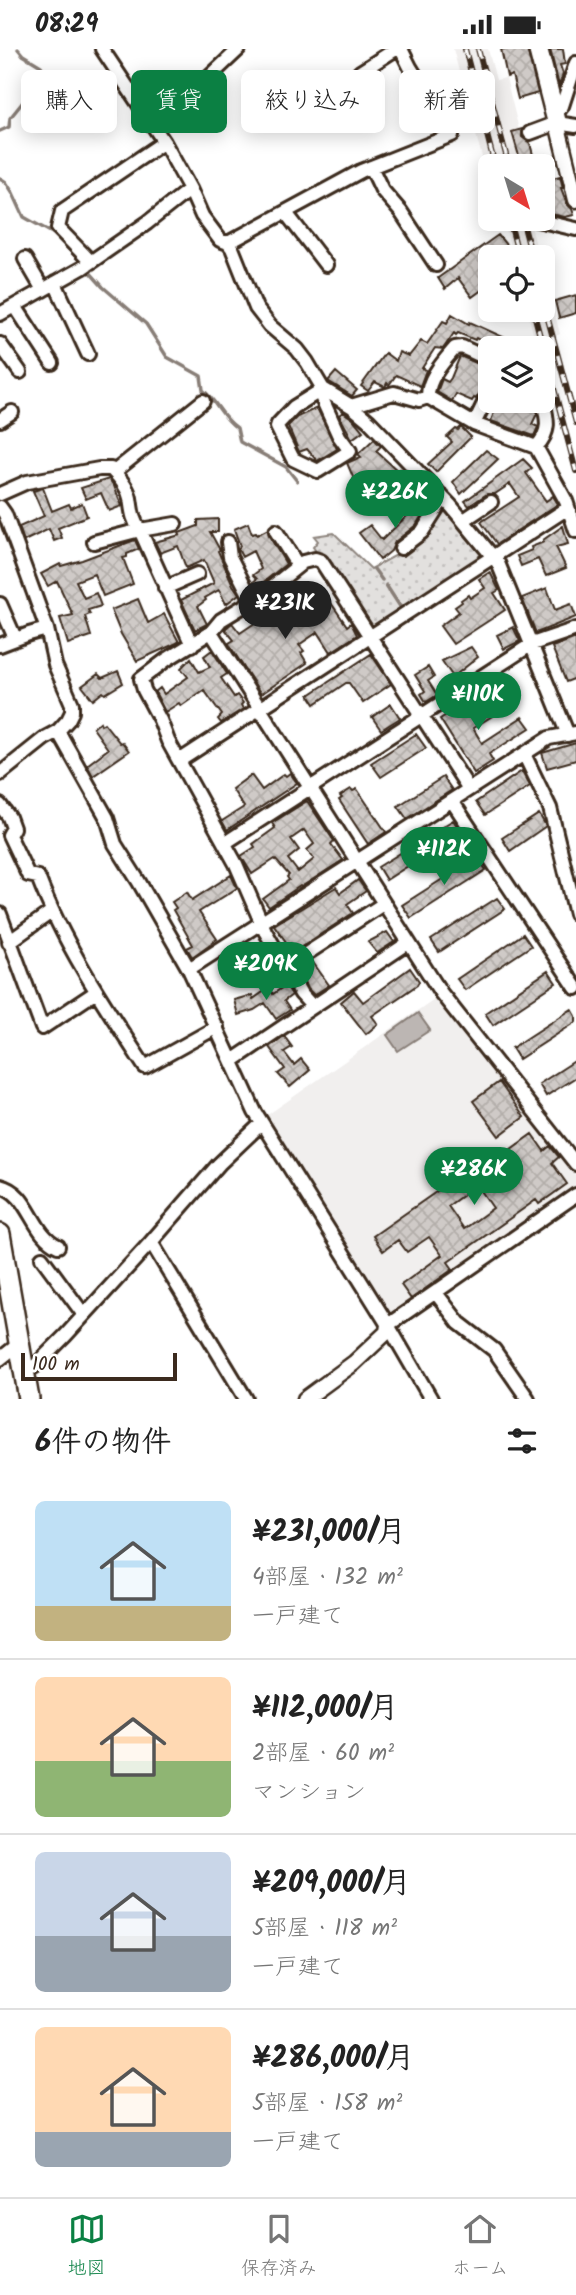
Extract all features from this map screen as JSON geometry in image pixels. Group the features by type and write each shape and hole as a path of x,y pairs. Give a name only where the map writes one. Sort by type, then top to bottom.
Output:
{"main road":[{"path":"538,49 556,119"},
{"path":"0,1234 29,1399"}],"street":[{"path":"102,49 131,92"},
{"path":"217,70 239,49"},
{"path":"228,243 371,167 452,135 399,49 363,70"},
{"path":"530,133 556,119 576,63"},
{"path":"556,119 576,126"},
{"path":"556,119 570,152 576,200"},
{"path":"158,133 190,188 202,216 220,240 228,243 256,308 270,326 297,349 321,390 339,436 351,451 318,471 293,459 278,424 294,407 321,390"},
{"path":"90,262 58,228 62,211 164,142"},
{"path":"371,167 382,190 401,212 436,265"},
{"path":"0,314 90,262 147,223 190,188"},
{"path":"286,213 326,265"},
{"path":"555,224 576,229"},
{"path":"25,259 43,290"},
{"path":"55,283 88,354"},
{"path":"15,306 51,363"},
{"path":"0,344 20,373"},
{"path":"428,397 433,378 455,348 462,347 478,354"},
{"path":"189,969 548,738 571,728 498,563 464,520 369,421 351,406 321,390"},
{"path":"351,406 394,393 419,400 428,397 474,424 536,447 568,508 576,530"},
{"path":"114,472 204,401"},
{"path":"0,420 12,412"},
{"path":"474,424 479,413"},
{"path":"536,447 546,433 549,423 546,413"},
{"path":"0,494 21,484 61,475 111,469 130,496 131,514 192,645"},
{"path":"401,548 422,532 443,499"},
{"path":"464,520 491,502"},
{"path":"0,507 5,514 47,629 55,665 72,704 68,720 58,731 45,738 0,774"},
{"path":"179,761 568,508"},
{"path":"94,542 175,524"},
{"path":"276,531 298,566"},
{"path":"228,541 230,557 252,600"},
{"path":"312,1006 301,994 262,923 244,881 179,761 141,679 211,632 220,620 298,566 309,560 321,561 469,789"},
{"path":"165,588 197,574"},
{"path":"0,604 15,638"},
{"path":"0,645 47,629"},
{"path":"225,843 532,644 576,629"},
{"path":"211,632 441,993 576,1164"},
{"path":"58,731 107,818 115,844 189,969 255,1112 431,1399"},
{"path":"524,754 550,808 576,914"},
{"path":"452,801 576,988"},
{"path":"0,806 9,817 13,828 9,835 28,875 37,877 51,912 96,992 145,1067 217,1027"},
{"path":"286,967 383,904"},
{"path":"9,942 51,912"},
{"path":"0,914 42,1028 96,992"},
{"path":"232,1061 408,943"},
{"path":"24,1372 35,1366 84,1315 219,1164 262,1123"},
{"path":"0,1186 14,1193 45,1237 58,1246"},
{"path":"304,1399 354,1363 387,1332 388,1325 576,1195"},
{"path":"152,1242 246,1399"},
{"path":"43,1258 84,1315"},
{"path":"436,1293 459,1323 494,1350 528,1399"},
{"path":"0,1359 19,1344"}],"shaded area":[{"path":"453,49 488,49 493,70 459,70"},
{"path":"495,76 496,80 506,78 519,130 525,129 527,154 481,154 476,133 495,133"},
{"path":"506,231 532,231 536,245 510,245"},
{"path":"555,315 560,334 556,336 564,366 555,368 555,336 534,336 530,322 555,322"},
{"path":"447,509 483,553 483,558 376,628 369,626 313,547 318,541 314,536 334,533 371,569 402,552"},
{"path":"437,997 576,1174 576,1189 396,1314 384,1313 263,1118"},
{"path":"418,1013 430,1030 398,1051 387,1035"}],"building":[{"path":"501,49 527,49 538,93 518,99 512,75 507,77"},
{"path":"550,49 563,49 565,64 560,65 563,74 559,86"},
{"path":"522,129 522,137 530,143 533,154 518,154 512,132"},
{"path":"560,176 561,188 574,215 555,215 555,177"},
{"path":"498,235 506,245 484,245"},
{"path":"478,249 478,293 472,297 458,278 445,289 438,278"},
{"path":"576,295 576,313 559,318 555,301"},
{"path":"452,314 469,324 470,322 501,336 478,336 475,340 454,333 443,349 435,348 422,368 426,370 420,386 396,375 385,387 375,382 368,391 361,386 385,353 396,361 399,352 409,356 421,341 427,344 443,321 447,323"},
{"path":"460,356 478,364 476,399 472,401 456,394 452,401 437,392 442,379 448,382"},
{"path":"336,372 357,390 352,396 328,381"},
{"path":"317,408 337,449 317,461 307,449 299,452 288,426 297,417"},
{"path":"343,412 363,431 352,439 339,415"},
{"path":"494,413 537,413 532,424 538,427 534,436 491,421"},
{"path":"461,427 471,437 436,472 428,464 452,442 447,437"},
{"path":"374,439 381,446 376,451 409,479 392,493 397,500 383,511 368,493 361,496 347,463 361,457 358,454"},
{"path":"486,450 498,459 461,494 453,482"},
{"path":"523,459 532,468 526,473 546,501 553,496 558,504 497,544 481,522 519,497 510,484 469,506 465,501"},
{"path":"109,479 122,506 109,511 101,493 86,499 81,488"},
{"path":"43,488 52,511 69,504 71,508 82,503 87,516 58,528 62,538 54,541 49,529 24,541 19,527 44,516 33,491"},
{"path":"425,493 432,499 416,525 395,542 391,551 380,560 359,533 370,525 382,540 412,511"},
{"path":"218,519 218,532 210,532 239,594 226,604 219,590 205,598 198,606 207,624 195,630 181,600 214,583 204,560 186,568 178,546 160,553 155,542 180,535 179,533 198,526 198,520"},
{"path":"248,523 252,534 257,535 268,529 269,536 286,564 256,588 253,582 257,579 253,575 261,569 253,551 242,557 234,529"},
{"path":"563,526 568,544 556,547 566,568 546,576 538,559 521,566 517,556 532,550 531,547 544,542 543,540"},
{"path":"135,540 139,549 123,558 133,584 103,596 94,574 76,581 84,598 96,593 101,606 88,610 90,614 85,616 91,636 68,644 60,618 73,615 57,581 48,586 41,574 60,564 61,566 82,560"},
{"path":"490,572 499,590 494,593 505,610 453,644 440,626 459,612 455,607 461,600 468,595 470,598 485,588 479,579"},
{"path":"547,588 555,610 571,604 576,617 536,633 522,598"},
{"path":"295,596 311,617 331,603 347,626 351,623 357,635 331,652 318,632 299,645 304,651 301,653 307,663 261,694 230,646 229,643 234,640 225,629 232,623 240,633"},
{"path":"138,599 148,623 164,614 179,642 137,661 111,610"},
{"path":"513,627 520,641 504,649 497,635"},
{"path":"576,638 576,678 566,682 552,647"},
{"path":"471,647 478,657 453,677 442,661"},
{"path":"212,650 227,674 221,678 234,697 237,695 243,703 243,709 221,723 218,719 222,715 204,690 181,706 179,703 165,712 155,692 160,688 164,694 188,677 181,668 191,658 199,672 210,667 204,656"},
{"path":"371,654 391,684 363,703 349,683 346,683 315,704 309,695"},
{"path":"428,667 434,677 428,681 437,695 426,702 421,694 425,691 415,675"},
{"path":"118,671 123,683 93,700 82,686 98,674 102,678"},
{"path":"480,693 494,715 473,728 482,743 522,717 530,728 489,754 493,761 474,773 440,719"},
{"path":"391,704 400,718 381,730 372,717"},
{"path":"100,722 101,725 104,723 129,751 93,776 87,765 108,749 93,728"},
{"path":"416,734 426,748 381,777 371,763"},
{"path":"576,743 576,760 547,768 542,753"},
{"path":"522,771 530,786 485,815 476,802"},
{"path":"290,773 297,783 227,830 222,821 244,807 232,789 251,775 262,790 284,774 286,776"},
{"path":"443,777 452,790 407,819 398,806"},
{"path":"351,789 357,789 386,832 368,844 339,800 342,798 340,796"},
{"path":"307,801 334,841 331,844 343,860 269,907 263,899 289,880 289,875 275,859 252,874 241,856 275,828 272,823","holes":["304,830 314,844 307,850 314,859 298,872 288,859 299,850 291,839"]},
{"path":"539,814 546,826 510,851 502,838"},
{"path":"453,820 461,832 386,880 378,867"},
{"path":"477,857 486,870 411,918 402,905"},
{"path":"231,875 237,888 199,912 217,939 192,957 187,948 193,945 173,910 176,908 172,902 187,892 192,900"},
{"path":"358,880 366,891 347,904 353,913 289,955 282,944 286,942 274,925 336,887 340,893"},
{"path":"497,898 505,909 439,952 431,940"},
{"path":"387,932 394,942 377,953 368,942"},
{"path":"523,934 531,946 465,990 457,979"},
{"path":"312,961 329,985 314,995 303,977 310,973 304,966"},
{"path":"410,968 419,981 417,985 372,1016 378,1024 366,1034 341,1002 354,991 363,1002"},
{"path":"548,971 556,983 493,1025 485,1013"},
{"path":"286,985 292,995 284,1001 290,1010 276,1019 265,1003 238,1015 234,1000 252,995 253,999 269,988 273,994"},
{"path":"572,1009 576,1022 519,1059 512,1048"},
{"path":"284,1036 292,1047 284,1052 294,1065 301,1059 310,1070 290,1087 278,1074 285,1069 269,1047"},
{"path":"576,1060 576,1077 546,1096 539,1084"},
{"path":"499,1082 524,1117 499,1136 473,1101"},
{"path":"532,1134 544,1151 550,1146 559,1157 552,1163 567,1184 539,1204 536,1200 448,1262 453,1269 411,1299 401,1285 442,1255 429,1237 407,1252 398,1240 383,1251 373,1236 489,1155 493,1162","holes":["477,1185 493,1208 464,1229 448,1206"]}],"waterway":[{"path":"0,131 9,127 10,118 35,87 43,69 18,49"},
{"path":"0,178 13,193 24,217 54,234 82,263"},
{"path":"87,269 103,287 146,324 167,357 201,376 203,390 237,428 240,442 286,467 297,481"},
{"path":"374,569 382,580"},
{"path":"386,585 401,608"}],"railway":[{"path":"465,49 492,154"},
{"path":"478,49 506,154"},
{"path":"512,231 516,245"},
{"path":"525,231 529,245"},
{"path":"536,322 576,471"},
{"path":"549,322 576,423"}]}
